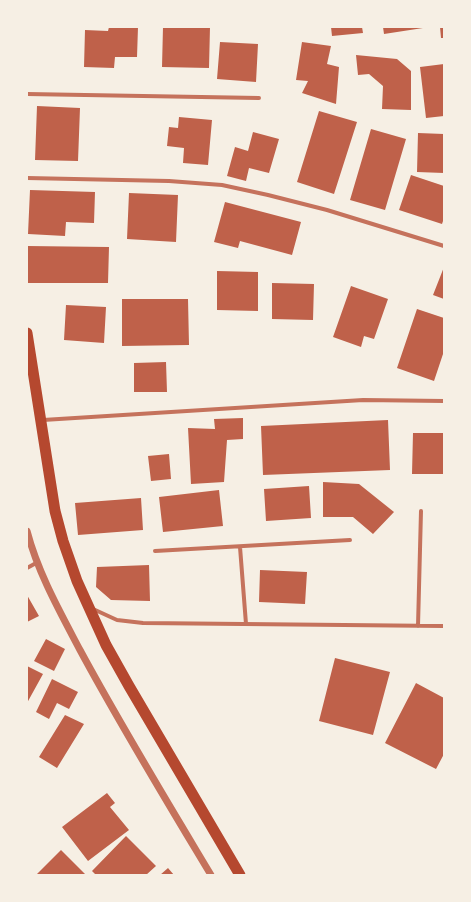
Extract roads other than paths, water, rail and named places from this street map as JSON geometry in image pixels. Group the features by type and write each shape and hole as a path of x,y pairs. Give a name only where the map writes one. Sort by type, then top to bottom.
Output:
{"highway":[{"path":"27,333 55,511 77,581 106,645 240,875"}],"street":[{"path":"27,94 259,98"},
{"path":"27,178 169,181 222,185 327,210 444,246"},
{"path":"40,420 363,400 444,401"},
{"path":"418,626 421,511"},
{"path":"27,531 38,562 56,602 104,694 211,875"},
{"path":"155,551 350,540"},
{"path":"240,547 246,624"},
{"path":"27,568 38,562"},
{"path":"88,607 117,620 143,624 444,626"}]}
